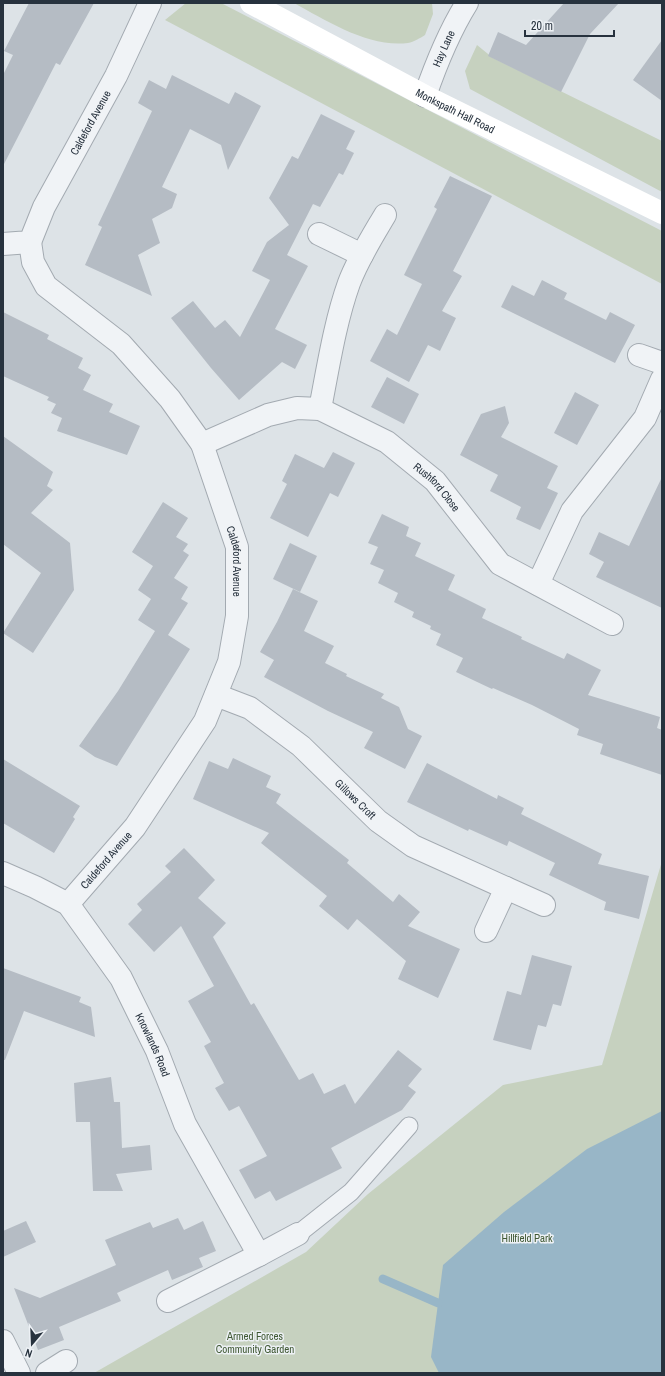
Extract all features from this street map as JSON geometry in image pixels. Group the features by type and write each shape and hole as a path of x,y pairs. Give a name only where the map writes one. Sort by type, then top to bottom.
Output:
{"street":[{"name":"Caldeford Avenue","path":"68,904 135,827 205,721 229,662 237,616 238,547 202,444 170,399 122,344 46,286 33,262 30,242 44,207 116,76 150,3"},
{"name":"Monkspath Hall Road","path":"251,3 425,96 662,213"},
{"name":"Hay Lane","path":"425,96 433,73 457,18 467,3"},
{"path":"320,409 330,358 349,284 362,255 385,215"},
{"path":"320,234 362,255"},
{"path":"3,244 30,242"},
{"path":"640,356 662,363"},
{"path":"538,584 572,511 645,418 662,379"},
{"name":"Rushford Close","path":"202,444 268,415 296,408 320,409 387,442 436,481 473,532 500,564 612,624"},
{"name":"Gillows Croft","path":"216,695 250,708 301,746 378,822 413,846 544,906"},
{"name":"Knowlands Road","path":"3,873 68,904 121,978 157,1051 184,1124 259,1256"},
{"path":"486,931 506,888"},
{"path":"168,1301 259,1256 298,1234"},
{"path":"3,1341 19,1373"},
{"path":"47,1373 66,1361"}],"lane":[{"path":"298,1234 351,1192 409,1126"}],"green space":[{"path":"186,3 221,3 662,231 662,284 165,20"},
{"path":"294,3 432,3 433,14 425,35 408,43 393,43 378,41 349,32"},
{"path":"477,45 493,58 662,141 662,192 470,89 465,71"},
{"name":"Hillfield Park","path":"662,861 662,1373 94,1373 306,1252 368,1194 503,1085 602,1065"}],"water":[{"path":"662,1111 662,1373 439,1373 431,1357 443,1265 504,1212 587,1149"}],"building":[{"path":"29,3 94,3 60,65 56,63 3,166 3,75 13,55 4,51"},
{"path":"564,3 619,3 590,34 561,92 488,56 498,32 526,45"},
{"path":"662,40 662,101 633,80"},
{"path":"172,75 229,104 235,92 261,106 228,170 221,145 190,129 162,187 177,194 172,208 152,219 160,243 138,255 152,296 85,265 102,227 98,225 152,111 138,103 149,80 166,89"},
{"path":"321,114 355,131 346,149 354,153 343,175 339,173 320,207 313,204 287,255 308,266 275,329 307,345 295,369 282,362 239,400 171,318 193,301 215,328 225,320 240,337 270,280 252,271 267,242 289,225 269,198 292,156 298,159"},
{"path":"450,176 492,196 453,271 462,276 442,311 456,318 440,351 428,345 409,382 370,361 387,329 397,335 422,284 404,275 437,209 434,207"},
{"path":"542,280 567,293 564,299 606,320 610,312 635,325 615,363 501,307 512,285 534,296"},
{"path":"3,312 49,335 47,339 83,358 78,368 91,375 83,390 113,404 109,412 140,426 127,455 57,431 62,418 51,413 56,404 47,400 49,397 3,376"},
{"path":"387,377 419,394 404,424 371,407"},
{"path":"575,392 599,405 577,445 554,433"},
{"path":"505,406 509,423 501,437 558,466 547,488 558,493 540,530 516,519 521,507 490,491 498,475 460,455 481,414"},
{"path":"3,436 53,472 47,486 53,490 31,513 70,543 74,590 33,653 3,633 41,573 3,544"},
{"path":"333,452 355,463 338,497 330,493 308,537 270,518 287,484 282,481 295,454 324,468"},
{"path":"662,477 662,608 596,577 604,562 589,554 599,532 629,546"},
{"path":"163,502 188,518 176,537 188,544 183,551 189,555 174,578 188,587 181,599 188,603 168,635 190,649 117,766 95,757 79,746 118,691 155,631 138,620 151,599 138,590 153,566 132,552"},
{"path":"382,514 409,527 406,536 421,543 415,556 455,575 448,590 486,609 482,618 522,637 521,639 564,659 567,653 601,670 588,695 660,717 657,728 662,730 662,775 600,754 603,744 577,735 579,729 532,705 493,688 492,689 456,672 463,658 436,645 441,634 430,629 431,626 412,617 414,612 394,602 398,593 378,583 384,570 370,564 378,547 368,543"},
{"path":"290,543 317,556 300,592 273,579"},
{"path":"293,589 318,601 304,631 334,646 325,663 347,674 346,676 384,694 381,698 399,707 408,729 422,736 405,769 364,748 373,732 328,711 264,677 274,660 260,652"},
{"path":"233,758 271,776 266,787 281,794 276,803 349,860 347,863 393,902 399,894 420,912 408,926 460,949 438,998 398,979 406,961 357,919 348,930 319,906 327,896 261,843 269,833 193,799 209,761 228,769"},
{"path":"3,759 80,806 73,817 75,819 54,853 3,823"},
{"path":"427,763 497,799 498,795 524,808 521,814 602,854 598,864 649,876 639,919 604,910 606,902 549,875 555,863 509,841 507,846 469,829 468,831 407,802"},
{"path":"184,848 215,880 198,898 226,923 213,937 251,1005 254,1003 299,1080 313,1073 324,1094 345,1084 355,1104 398,1050 422,1069 408,1086 416,1092 402,1110 331,1148 342,1168 276,1201 270,1191 255,1199 239,1170 267,1156 239,1106 229,1111 215,1088 224,1083 204,1046 211,1042 188,1001 214,986 181,926 154,952 128,924 142,910 137,904 171,872 165,866"},
{"path":"532,955 572,966 561,1006 553,1004 546,1027 538,1025 531,1050 493,1040 507,991 521,995"},
{"path":"3,968 81,997 79,1002 91,1007 95,1037 24,1011 5,1060 3,1060"},
{"path":"111,1077 114,1102 120,1102 122,1148 150,1145 152,1170 116,1174 123,1191 93,1191 90,1122 76,1122 74,1083"},
{"path":"178,1218 184,1230 203,1221 216,1251 199,1258 203,1267 172,1280 168,1270 117,1293 121,1301 59,1327 64,1340 38,1350 14,1288 40,1298 116,1265 105,1240 150,1222 153,1228"},
{"path":"26,1221 36,1242 3,1257 3,1231"}],"waterway":[{"path":"383,1279 438,1303"}],"park label":[{"name":"Armed Forces Community Garden","path":"255,1342"}]}
